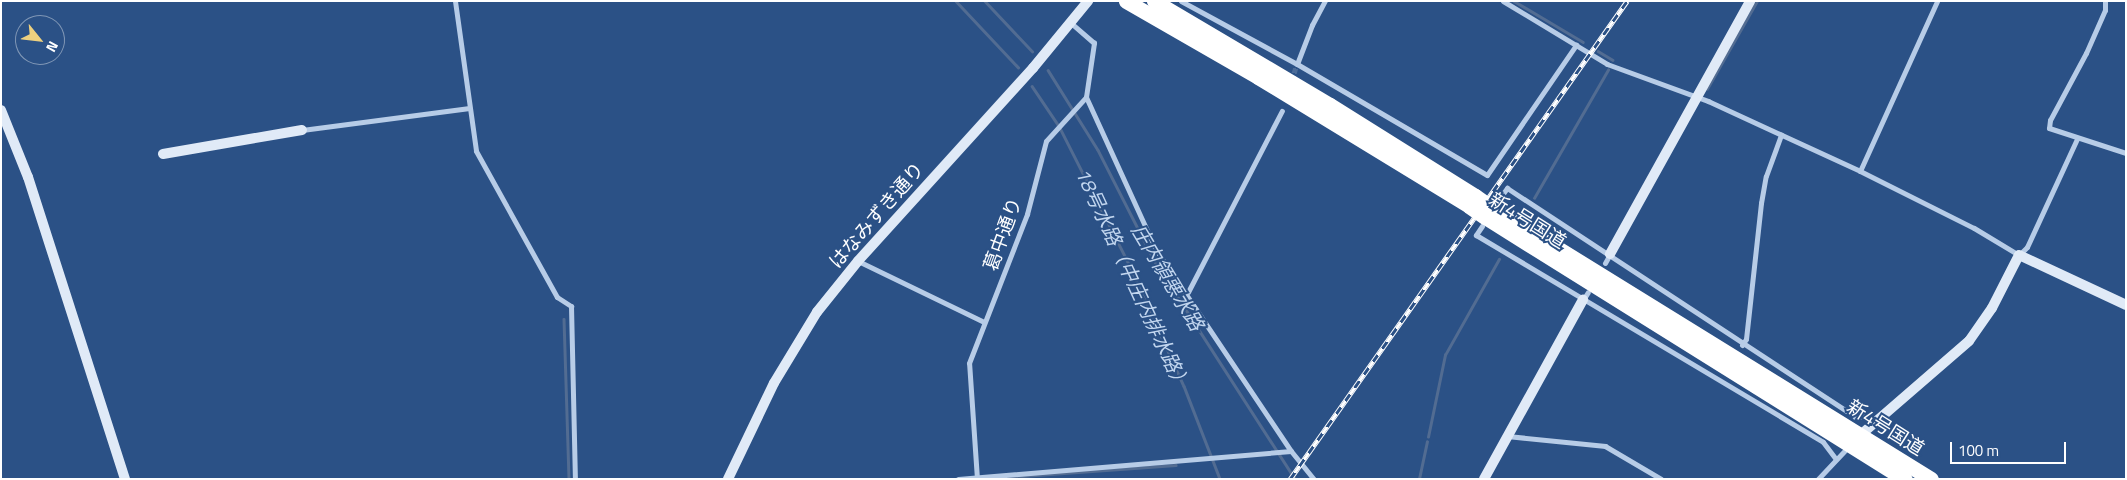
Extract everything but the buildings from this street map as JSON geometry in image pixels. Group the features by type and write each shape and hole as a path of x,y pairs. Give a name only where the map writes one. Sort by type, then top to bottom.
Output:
{"highway":[{"name":"新4号国道","path":"1126,1 1472,201"},
{"name":"新4号国道","path":"1154,1 1330,105 1489,212 1855,440 1932,479"},
{"name":"新4号国道","path":"1855,440 1905,479"}],"street":[{"path":"455,1 474,142 482,162 557,297 571,306 575,479"},
{"name":"はなみずき通り","path":"728,479 760,410 817,312 858,261 1088,1"},
{"path":"1181,1 1298,64 1487,175 1576,45"},
{"path":"1298,64 1312,25 1325,1"},
{"path":"1503,1 1608,64 1697,97 1860,171 1974,228 2019,255 2126,305"},
{"path":"1608,259 1750,1"},
{"path":"1860,171 1937,1"},
{"path":"2105,1 2105,10 2086,53 2050,120 2051,130 2126,153"},
{"path":"1071,22 1094,43 1086,97 1155,248 1188,292 1291,451 1314,479"},
{"name":"葛中通り","path":"977,478 969,363 1027,214 1046,141 1055,128 1086,97"},
{"path":"163,154 302,130 468,108"},
{"path":"1,110 28,177 125,479"},
{"path":"1188,292 1282,112"},
{"path":"1742,344 1746,339 1761,203 1766,176 1781,135"},
{"path":"1818,479 1855,440 1969,341 1992,308 2019,255 2027,248 2077,139"},
{"path":"1836,459 1823,442 1586,296 1476,235 1489,212 1507,188 1608,259 1855,417 1866,416 1876,421"},
{"path":"858,261 984,322"},
{"path":"1484,479 1511,436 1586,296"},
{"path":"1511,436 1605,446 1661,479"},
{"path":"958,479 1291,451"}],"waterway":[{"name":"18号水路（中庄内排水路）","path":"956,1 1018,67"},
{"name":"庄内領悪水路","path":"985,1 1032,51"},
{"path":"1514,1 1583,42"},
{"path":"1707,89 1757,1"},
{"path":"1598,51 1613,60"},
{"name":"庄内領悪水路","path":"1048,70 1098,150 1154,260 1295,479"},
{"path":"1534,198 1608,70"},
{"name":"18号水路（中庄内排水路）","path":"1032,86 1059,126 1127,260 1184,386 1220,479"},
{"path":"1428,437 1445,355 1499,259"},
{"path":"564,319 569,479"},
{"path":"1419,479 1427,442"},
{"path":"996,478 1176,465"}],"tunnel":[{"path":"1292,80 1297,64"}],"railway":[{"path":"1290,479 1627,1"}]}
